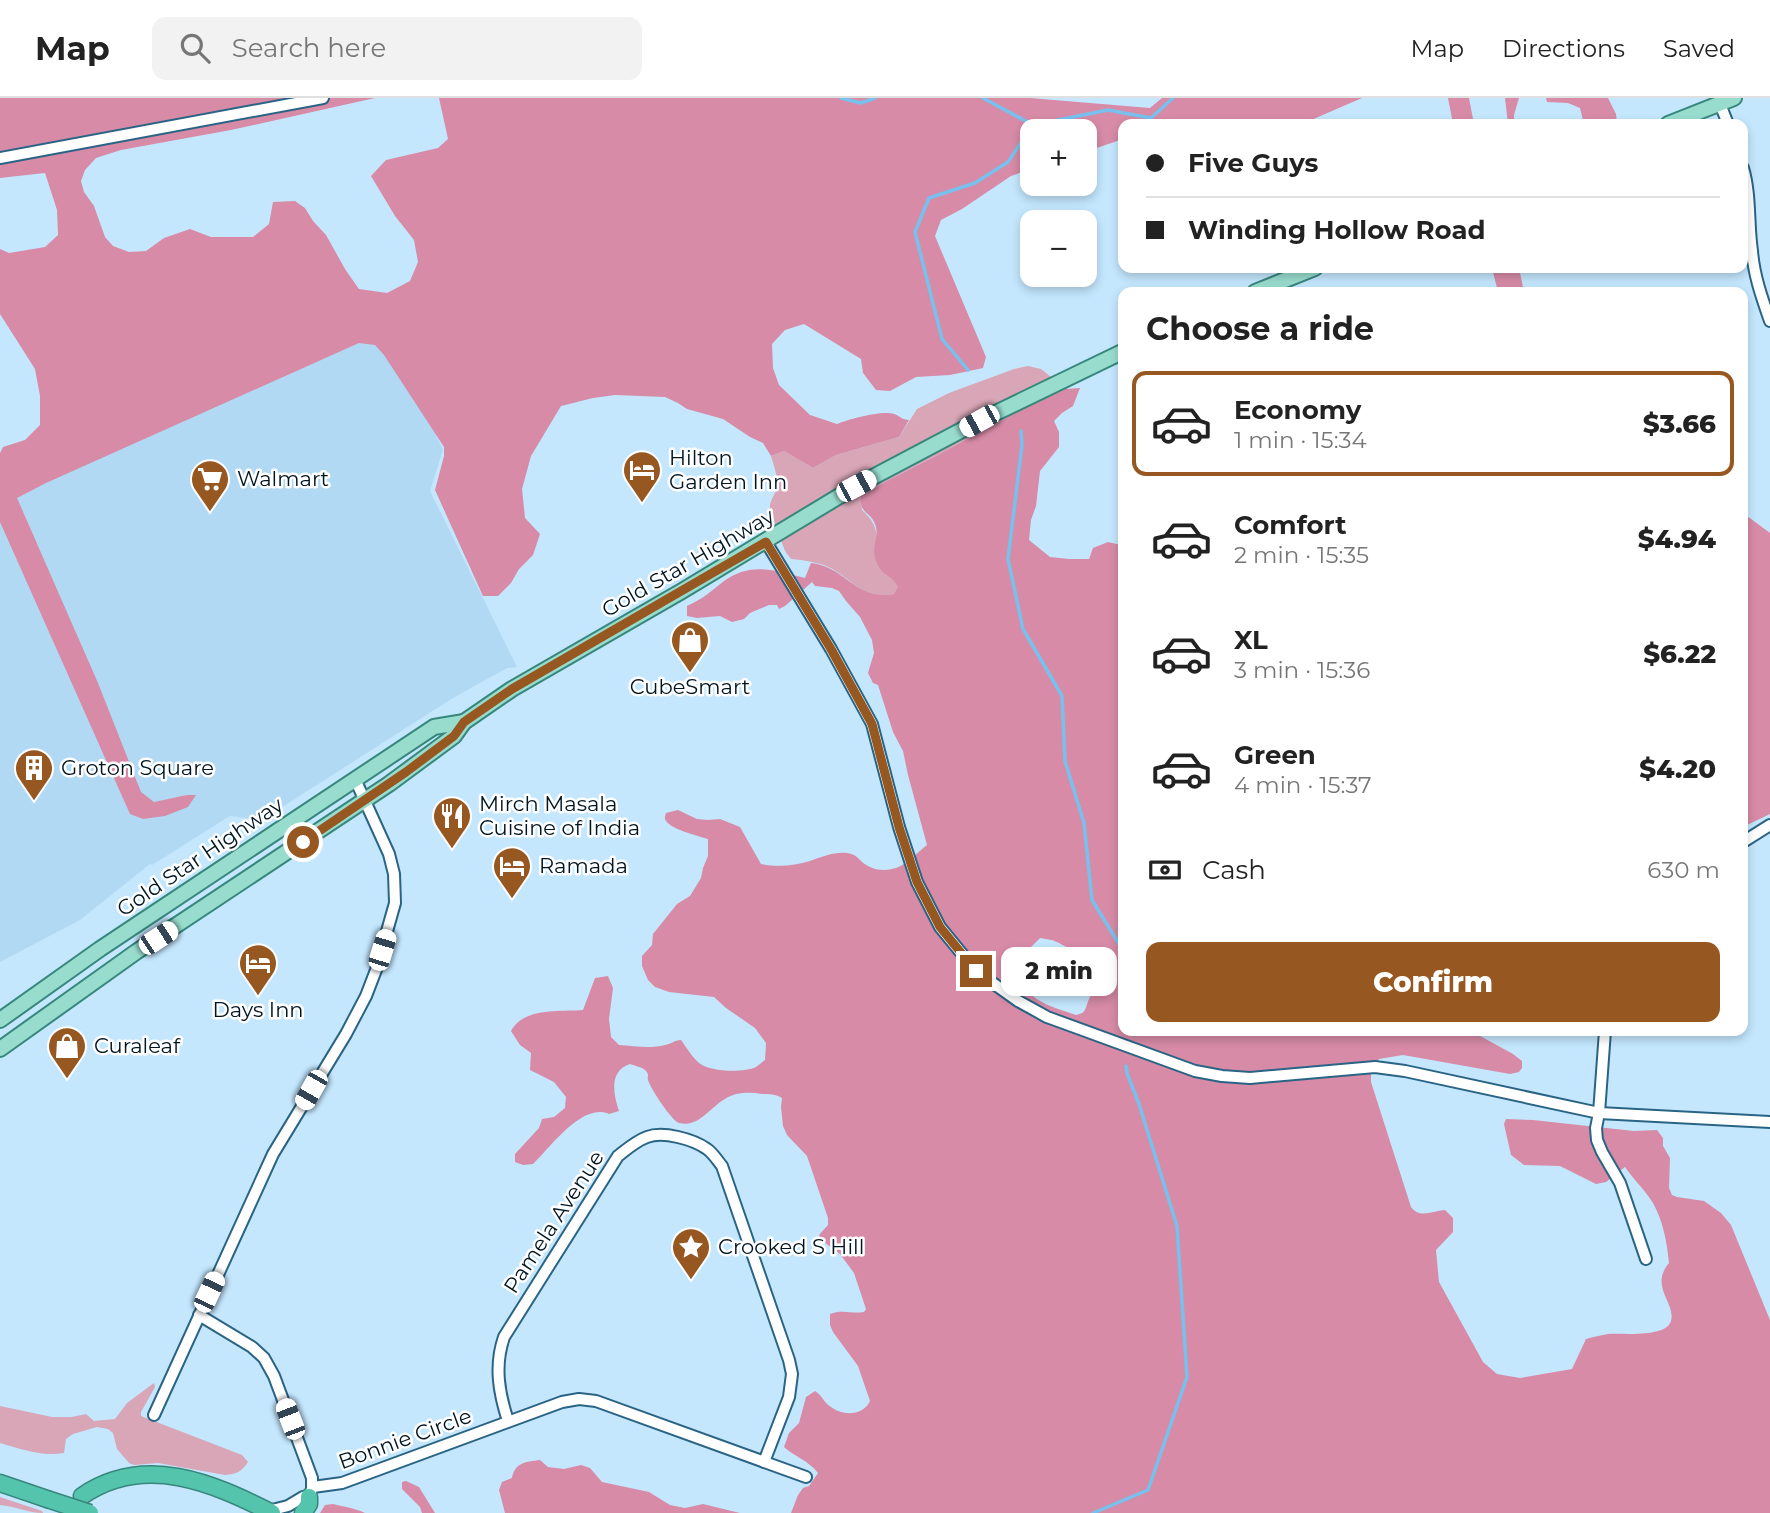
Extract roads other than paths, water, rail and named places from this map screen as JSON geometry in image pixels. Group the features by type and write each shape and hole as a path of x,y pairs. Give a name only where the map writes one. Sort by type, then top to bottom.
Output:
{"highway":[{"path":"82,1496 120,1479 166,1475 213,1485 270,1512"},
{"path":"0,1483 90,1513"},
{"path":"303,1513 309,1504 311,1492"}],"main road":[{"path":"1681,119 1727,101"},
{"path":"1268,287 1302,273"},
{"name":"Gold Star Highway","path":"0,1049 136,952 366,801 454,736 464,722 512,689 766,542 856,486 979,421 1118,354"},
{"name":"Gold Star Highway","path":"0,1020 100,948 434,727 464,722"}],"street":[{"path":"0,158 323,98"},
{"path":"1727,101 1728,119"},
{"path":"1748,202 1757,284 1770,321"},
{"path":"766,542 831,649 872,724 899,827 917,882 940,927 976,971 1018,1001 1047,1017 1195,1071 1223,1076 1251,1078 1375,1067 1405,1071 1599,1113 1770,1122"},
{"path":"154,1415 273,1154 346,1034 376,970 396,903 395,885 389,854 355,779"},
{"path":"1748,839 1770,825"},
{"path":"1605,1036 1597,1140 1620,1182 1646,1259"},
{"name":"Pamela Avenue","path":"508,1421 498,1373 499,1352 504,1337 618,1156 649,1136 671,1136 693,1141 709,1150 722,1166 789,1360 792,1374 789,1397 764,1462"},
{"path":"199,1315 252,1347 264,1358 275,1376 312,1477 311,1492"},
{"path":"508,1421 562,1402 579,1399 596,1401 806,1477"},
{"name":"Bonnie Circle","path":"270,1512 284,1508 311,1492 508,1421"}],"waterway":[{"path":"841,98 861,103 875,98"},
{"path":"983,98 1033,125 1108,110 1151,118 1173,98"},
{"path":"968,370 942,339 915,232 929,198 975,183 1008,162 1020,144"},
{"path":"1021,431 1022,445 1008,559 1023,629 1062,696 1065,761 1084,823 1092,900 1118,942"},
{"path":"1093,1513 1148,1490 1187,1377 1177,1226 1126,1066"}],"place":[{"name":"Hilton Garden Inn","path":"642,504"},
{"name":"Walmart","path":"210,513"},
{"name":"CubeSmart","path":"690,674"},
{"name":"Groton Square","path":"34,802"},
{"name":"Mirch Masala Cuisine of India","path":"452,850"},
{"name":"Ramada","path":"512,900"},
{"name":"Days Inn","path":"258,997"},
{"name":"Curaleaf","path":"67,1080"},
{"name":"Crooked S Hill","path":"691,1281"}]}
